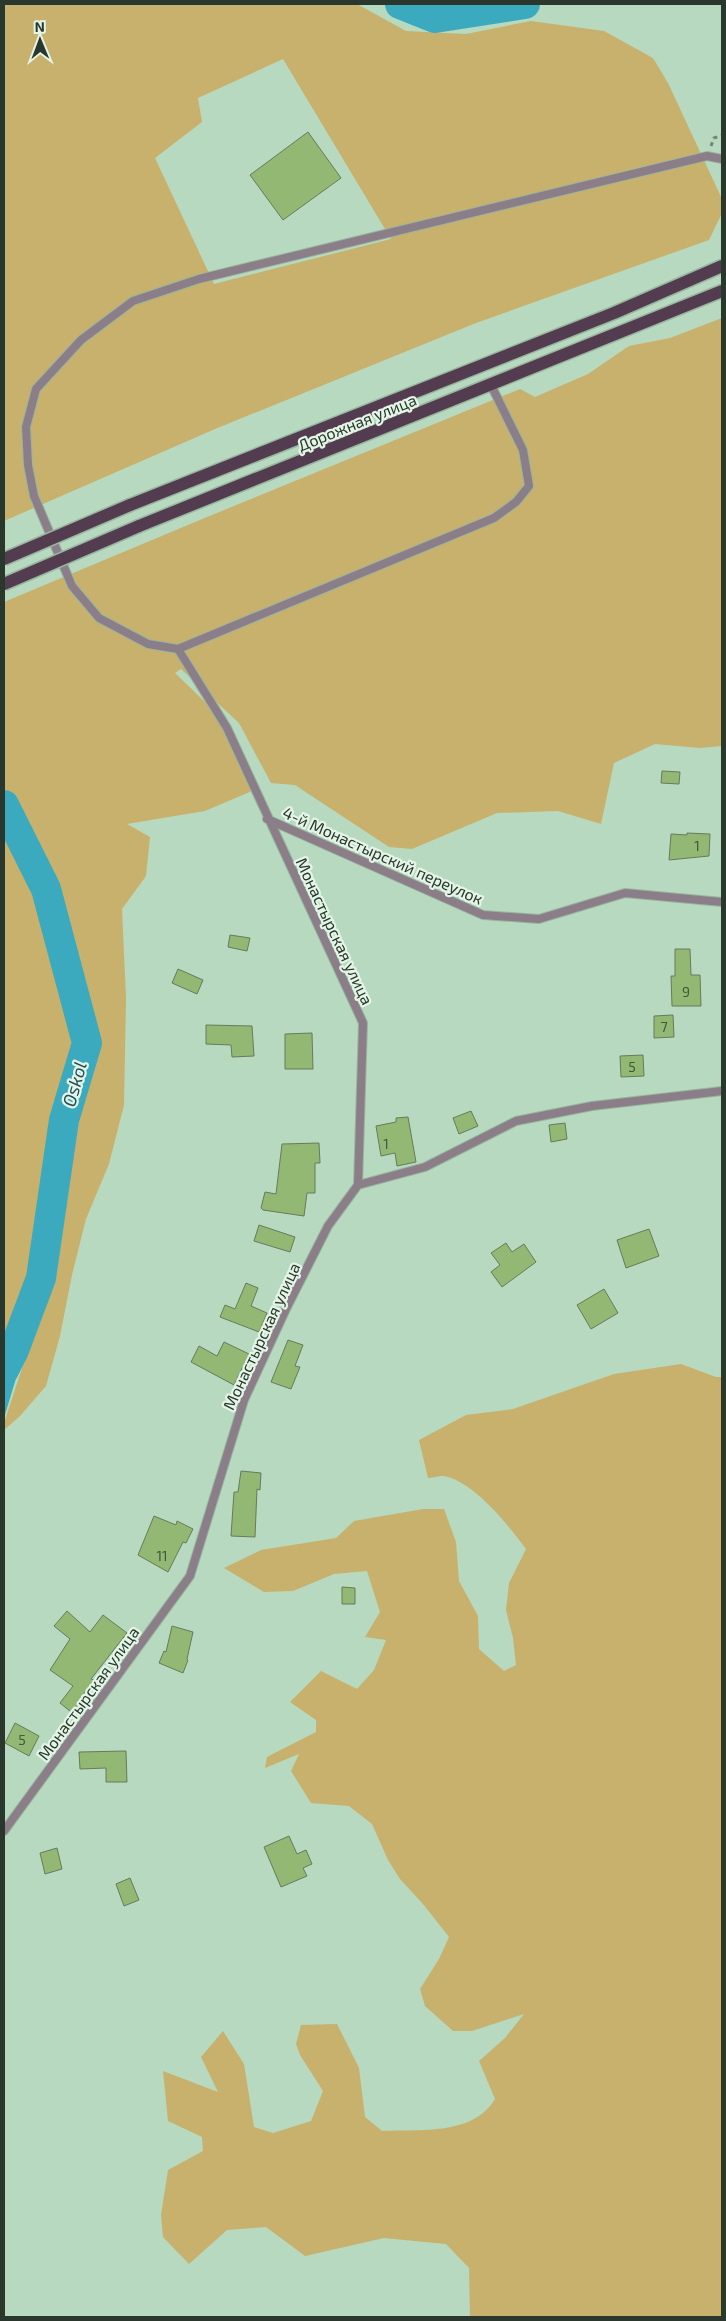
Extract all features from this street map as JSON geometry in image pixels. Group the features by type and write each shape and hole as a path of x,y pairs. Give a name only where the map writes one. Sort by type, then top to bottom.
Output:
{"main road":[{"name":"Дорожная улица","path":"4,559 130,505 614,313 722,266"},
{"name":"Дорожная улица","path":"4,584 139,526 722,291"}],"lane":[{"path":"491,385 523,450 528,486 516,502 494,518 178,648 148,644 99,618 72,586 34,496 28,465 26,427 36,389 81,340 133,301 199,279 707,156 722,159"},
{"name":"Монастырская улица","path":"4,1830 190,1576 244,1400 286,1309 328,1226 358,1185 363,1023 228,728 178,648"},
{"name":"4-й Монастырский переулок","path":"268,819 483,915 539,920 625,893 722,902"},
{"path":"358,1185 425,1167 516,1121 592,1106 722,1091"}],"shaded area":[{"path":"4,4 357,4 406,31 466,34 531,21 604,31 653,58 668,83 722,199 722,213 709,240 476,323 215,429 4,521","holes":["283,59 391,239 214,284 155,158 202,122 198,98"]},
{"path":"722,318 722,746 700,748 655,744 614,763 601,824 558,811 497,813 412,849 389,847 295,785 271,783 239,723 181,669 175,673 231,727 259,788 205,811 127,824 150,837 146,876 122,909 126,998 124,1105 109,1164 86,1219 72,1275 60,1336 46,1386 20,1416 4,1430 4,1423 27,1353 46,1279 71,1122 92,1041 51,887 4,797 4,602 520,389 535,397 588,374 629,346 670,338"},
{"path":"4,832 39,902 77,1043 56,1114 36,1260 4,1343"},
{"path":"681,1364 716,1377 722,1377 722,2317 470,2317 469,2268 446,2244 384,2238 305,2256 266,2227 227,2230 189,2264 163,2237 161,2215 168,2170 203,2151 202,2137 168,2121 163,2071 218,2092 201,2057 223,2031 244,2064 254,2127 273,2133 311,2121 323,2091 300,2055 296,2044 301,2025 337,2024 359,2068 365,2117 382,2131 444,2128 460,2125 473,2119 485,2111 495,2099 479,2061 505,2038 524,2014 472,2031 453,2031 425,2006 420,1989 439,1959 449,1937 400,1879 388,1860 372,1824 349,1806 311,1803 291,1771 299,1754 265,1768 267,1757 316,1732 316,1720 290,1702 321,1671 357,1689 374,1670 386,1640 365,1637 380,1612 367,1571 334,1574 293,1591 264,1592 224,1568 261,1550 336,1538 354,1521 423,1509 444,1509 456,1542 459,1581 478,1616 479,1649 504,1671 516,1665 513,1638 506,1610 509,1583 526,1549 489,1505 466,1486 454,1479 443,1476 428,1478 419,1440 466,1415 513,1409 614,1374"}],"water":[{"path":"34,1290 24,1352 4,1418 4,1354"}],"building":[{"path":"308,132 341,178 283,220 250,175"},
{"path":"662,771 680,772 679,784 661,783"},
{"path":"687,833 710,834 709,856 669,860 671,834 687,835"},
{"path":"230,935 250,938 247,951 228,947"},
{"path":"675,949 690,949 691,975 700,975 701,1006 672,1006 671,976 675,976"},
{"path":"178,969 203,980 197,994 172,983"},
{"path":"673,1015 674,1037 654,1038 654,1016"},
{"path":"206,1025 252,1026 254,1056 232,1057 231,1045 206,1044"},
{"path":"312,1033 313,1069 285,1069 285,1034"},
{"path":"643,1055 644,1076 621,1077 620,1056"},
{"path":"471,1111 478,1126 459,1134 453,1118"},
{"path":"408,1117 416,1162 397,1166 395,1153 381,1156 376,1126 396,1122 396,1118"},
{"path":"565,1123 567,1139 551,1142 549,1125"},
{"path":"319,1143 320,1163 315,1163 315,1193 307,1193 304,1216 263,1210 261,1208 265,1192 276,1194 282,1144"},
{"path":"259,1225 295,1237 290,1252 254,1241"},
{"path":"649,1229 659,1256 626,1268 617,1240"},
{"path":"506,1243 512,1252 524,1244 536,1262 502,1287 491,1272 500,1265 491,1253"},
{"path":"246,1283 258,1288 251,1306 267,1313 259,1332 220,1317 225,1305 235,1309"},
{"path":"604,1289 618,1313 591,1329 577,1305"},
{"path":"288,1340 303,1345 295,1366 300,1367 291,1389 271,1382"},
{"path":"224,1342 249,1354 234,1385 191,1362 199,1346 217,1356"},
{"path":"241,1471 261,1473 260,1490 257,1489 255,1537 231,1536 234,1492 238,1492"},
{"path":"154,1516 176,1525 177,1521 193,1529 186,1543 183,1542 168,1572 138,1555"},
{"path":"342,1587 355,1588 355,1604 342,1604"},
{"path":"67,1611 90,1632 103,1615 127,1633 91,1679 94,1680 83,1695 90,1700 76,1716 60,1703 73,1686 50,1670 70,1639 54,1626"},
{"path":"172,1626 193,1632 188,1660 183,1673 159,1663 164,1651 166,1652"},
{"path":"15,1723 39,1736 29,1756 5,1743"},
{"path":"126,1751 127,1782 106,1782 106,1768 80,1769 79,1752"},
{"path":"289,1836 297,1854 306,1850 312,1864 303,1868 307,1876 281,1887 264,1847"},
{"path":"57,1848 62,1869 45,1874 40,1853"},
{"path":"130,1878 139,1900 124,1906 116,1884"}],"waterway":[{"name":"Oskol","path":"400,4 435,18 525,4"},
{"name":"Oskol","path":"4,805 46,889 87,1043 64,1120 41,1278 14,1350 4,1370"}]}
